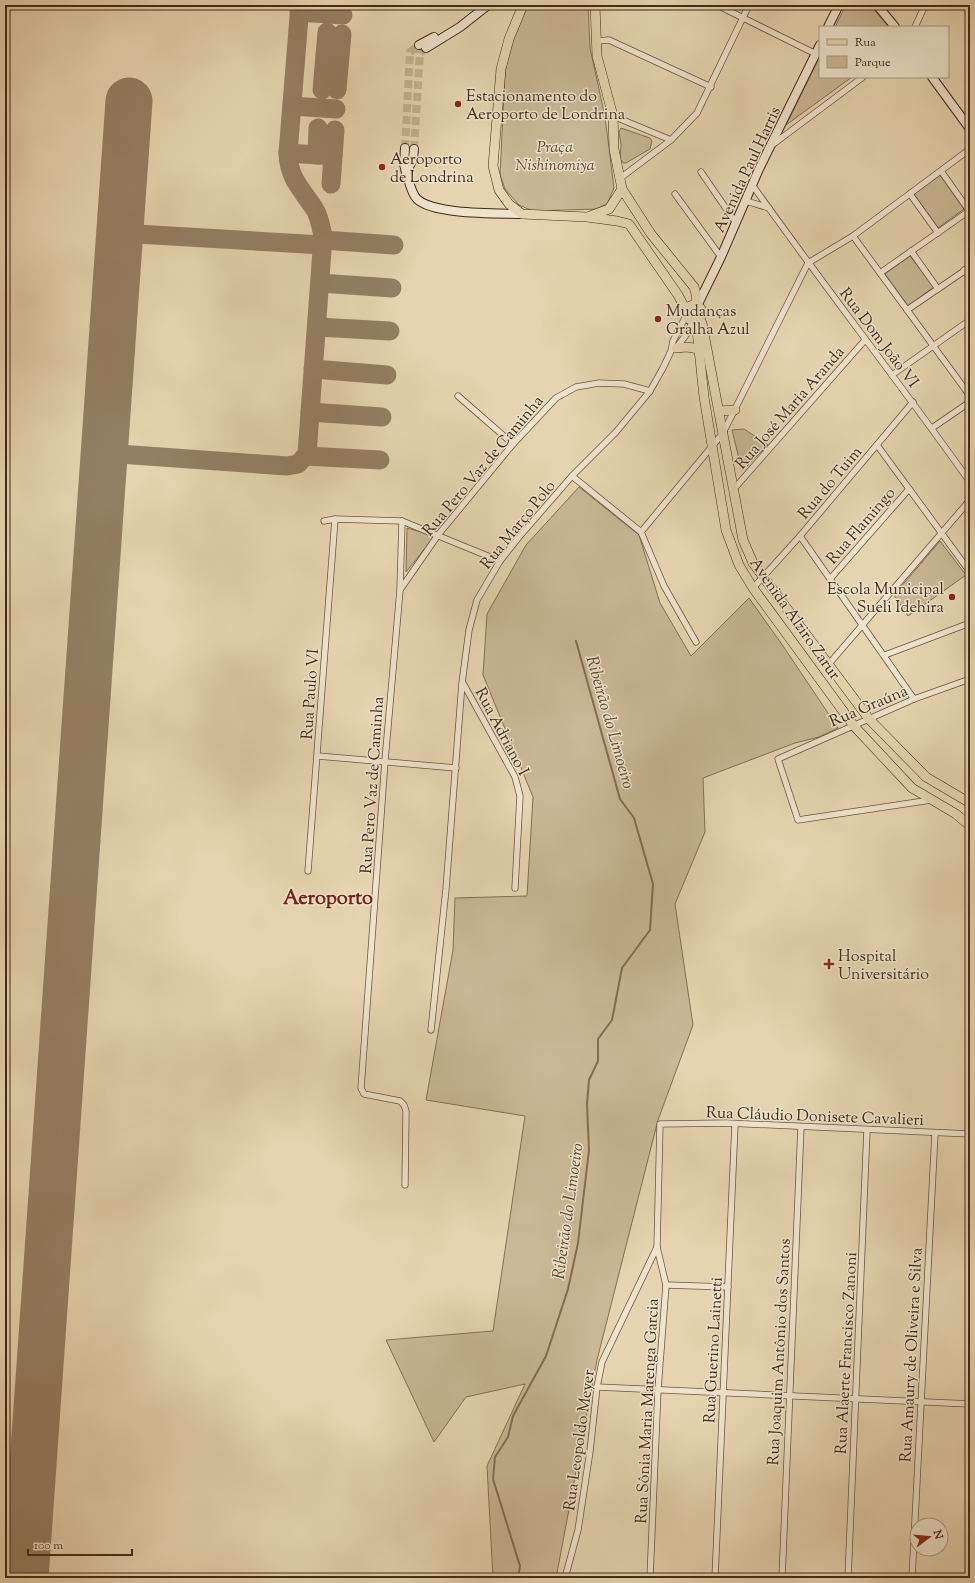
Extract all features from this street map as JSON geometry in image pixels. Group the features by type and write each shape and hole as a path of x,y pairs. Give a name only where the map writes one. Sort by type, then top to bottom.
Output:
{"main road":[{"path":"523,5 509,39 501,69 493,166 496,184 502,196 522,214 587,218 617,221 629,224 692,317"},
{"path":"595,5 597,56 613,116 614,149 622,189 651,234 694,287 697,305 701,310 692,317"},
{"path":"587,218 609,209 622,189"},
{"path":"640,241 651,234"},
{"path":"692,317 689,306 697,305"},
{"name":"Avenida Alziro Zarur","path":"692,317 699,349 704,397 726,530 739,565 753,588 854,726 912,788 956,814 970,826"},
{"name":"Avenida Alziro Zarur","path":"692,317 719,410 743,540 753,562 869,719 926,777 970,803"},
{"path":"673,350 687,347 699,349"},
{"path":"719,410 735,410"}],"street":[{"path":"422,46 467,22 488,5"},
{"path":"717,5 816,54"},
{"path":"619,179 671,140 697,113 711,87 749,5"},
{"path":"828,26 839,5"},
{"path":"877,5 894,26"},
{"path":"915,26 925,5"},
{"path":"596,41 609,40 711,87"},
{"name":"Avenida Paul Harris","path":"697,305 721,257 753,186 759,169 772,146 819,47"},
{"path":"772,146 862,78"},
{"path":"933,78 970,127"},
{"path":"613,116 671,140"},
{"path":"405,148 406,173 415,198 430,206 446,209 522,214"},
{"path":"406,173 413,159 414,149"},
{"path":"641,532 723,433 808,263 853,236 970,149"},
{"path":"880,273 970,212 941,171"},
{"path":"701,172 736,223"},
{"name":"Rua Dom João VI","path":"753,186 865,340 913,402 970,482"},
{"path":"675,194 721,257"},
{"path":"910,194 938,233"},
{"path":"746,201 769,208"},
{"path":"853,236 970,396"},
{"path":"911,251 938,288"},
{"path":"907,310 970,266"},
{"path":"964,270 970,278"},
{"name":"Rua Março Polo","path":"673,350 672,341 692,317"},
{"name":"Rua Março Polo","path":"431,1030 446,889 462,683 469,630 477,600 500,561 572,476 616,432 650,391 673,350 686,336 692,317"},
{"path":"892,375 970,320"},
{"name":"Rua José Maria Aranda","path":"733,491 865,340"},
{"name":"Rua Pero Vaz de Caminha","path":"400,590 438,535 513,444 556,398 576,387 599,383 624,384 650,391"},
{"path":"458,396 513,444"},
{"name":"Rua do Tuim","path":"753,588 800,536 913,402"},
{"path":"932,428 970,402"},
{"path":"877,445 970,572"},
{"path":"572,476 641,532 664,586 696,642"},
{"name":"Rua Flamingo","path":"830,579 909,489"},
{"path":"828,665 970,500"},
{"path":"324,521 335,519 402,521 500,561"},
{"name":"Rua Paulo VI","path":"308,871 335,519"},
{"name":"Rua Pero Vaz de Caminha","path":"402,521 400,590 385,761 361,1088 364,1094 400,1101 404,1105 406,1111 405,1184"},
{"path":"800,536 862,625 885,655 914,699"},
{"path":"885,655 970,623"},
{"name":"Rua Graúna","path":"931,800 798,820 778,759 914,699 970,679"},
{"name":"Rua Adriano I","path":"462,683 515,777 520,796 515,888"},
{"path":"318,756 456,768"},
{"name":"Rua Cláudio Donisete Cavalieri","path":"660,1124 735,1124 970,1134"},
{"name":"Rua Leopoldo Meyer","path":"565,1578 578,1530 590,1451 597,1387 602,1362 657,1247 660,1124"},
{"name":"Rua Guerino Lainetti","path":"715,1578 735,1124"},
{"name":"Rua Joaquim Antônio dos Santos","path":"782,1578 788,1396 801,1127"},
{"name":"Rua Alaerte Francisco Zanoni","path":"848,1578 867,1130"},
{"name":"Rua Amaury de Oliveira e Silva","path":"912,1578 935,1133"},
{"name":"Rua Sônia Maria Marenga Garcia","path":"650,1578 658,1389 666,1285 657,1247"},
{"path":"666,1285 728,1286"},
{"path":"597,1387 970,1404"}],"green space":[{"name":"Praça Nishinomiya","path":"527,5 588,5 590,48 605,117 614,188 607,204 596,209 533,211 519,205 505,189 500,175 505,73 510,47"},
{"path":"846,5 870,5 888,26 836,26"},
{"path":"819,58 819,78 851,78 786,125"},
{"path":"621,128 650,138 652,141 650,149 626,163 623,163 620,159 621,145 619,132"},
{"path":"940,175 964,209 938,228 914,194"},
{"path":"910,256 934,287 908,306 885,274"},
{"path":"744,429 768,445 742,471 732,430"},
{"path":"579,487 639,535 660,603 691,656 749,598 838,728 819,737 795,743 703,778 705,832 675,904 693,1025 658,1120 597,1360 556,1578 493,1578 487,1466 525,1384 466,1397 434,1442 386,1340 493,1331 525,1116 426,1100 453,950 455,898 527,896 533,797 483,675 487,614 526,545"},
{"path":"407,528 435,536 406,572"},
{"path":"940,541 966,575 908,616 894,595"}],"waterway":[{"name":"Ribeirão do Limoeiro","path":"518,1578 520,1566 493,1479 495,1457 508,1437 513,1416 546,1356 568,1289 578,1243 589,1150 587,1104 589,1080 598,1061 598,1039 612,1020 622,968 650,930 653,884 634,818 620,799 576,641"}],"taxiway":[{"path":"105,453 287,466 298,464 307,454 323,237 318,215 293,177 288,153 300,5"},
{"path":"299,12 343,15"},
{"path":"322,90 327,32"},
{"path":"337,90 342,34"},
{"path":"292,106 336,109"},
{"path":"317,155 318,128"},
{"path":"331,184 335,130"},
{"path":"288,153 333,156"},
{"path":"120,233 322,245"},
{"path":"323,240 394,245"},
{"path":"320,283 392,288"},
{"path":"317,327 390,331"},
{"path":"313,369 387,375"},
{"path":"310,412 382,417"},
{"path":"306,456 380,460"}],"runway":[{"path":"25,1578 129,101"}],"tunnel":[{"path":"405,148 410,52 419,45"},
{"path":"414,149 420,53 426,48"}],"place":[{"name":"Estacionamento do Aeroporto de Londrina","path":"458,104"},
{"name":"Aeroporto de Londrina","path":"382,167"},
{"name":"Mudanças Gralha Azul","path":"658,319"},
{"name":"Escola Municipal Sueli Idehira","path":"952,597"},
{"name":"Hospital Universitário","path":"829,964"}],"district":[{"name":"Aeroporto","path":"328,897"}]}
